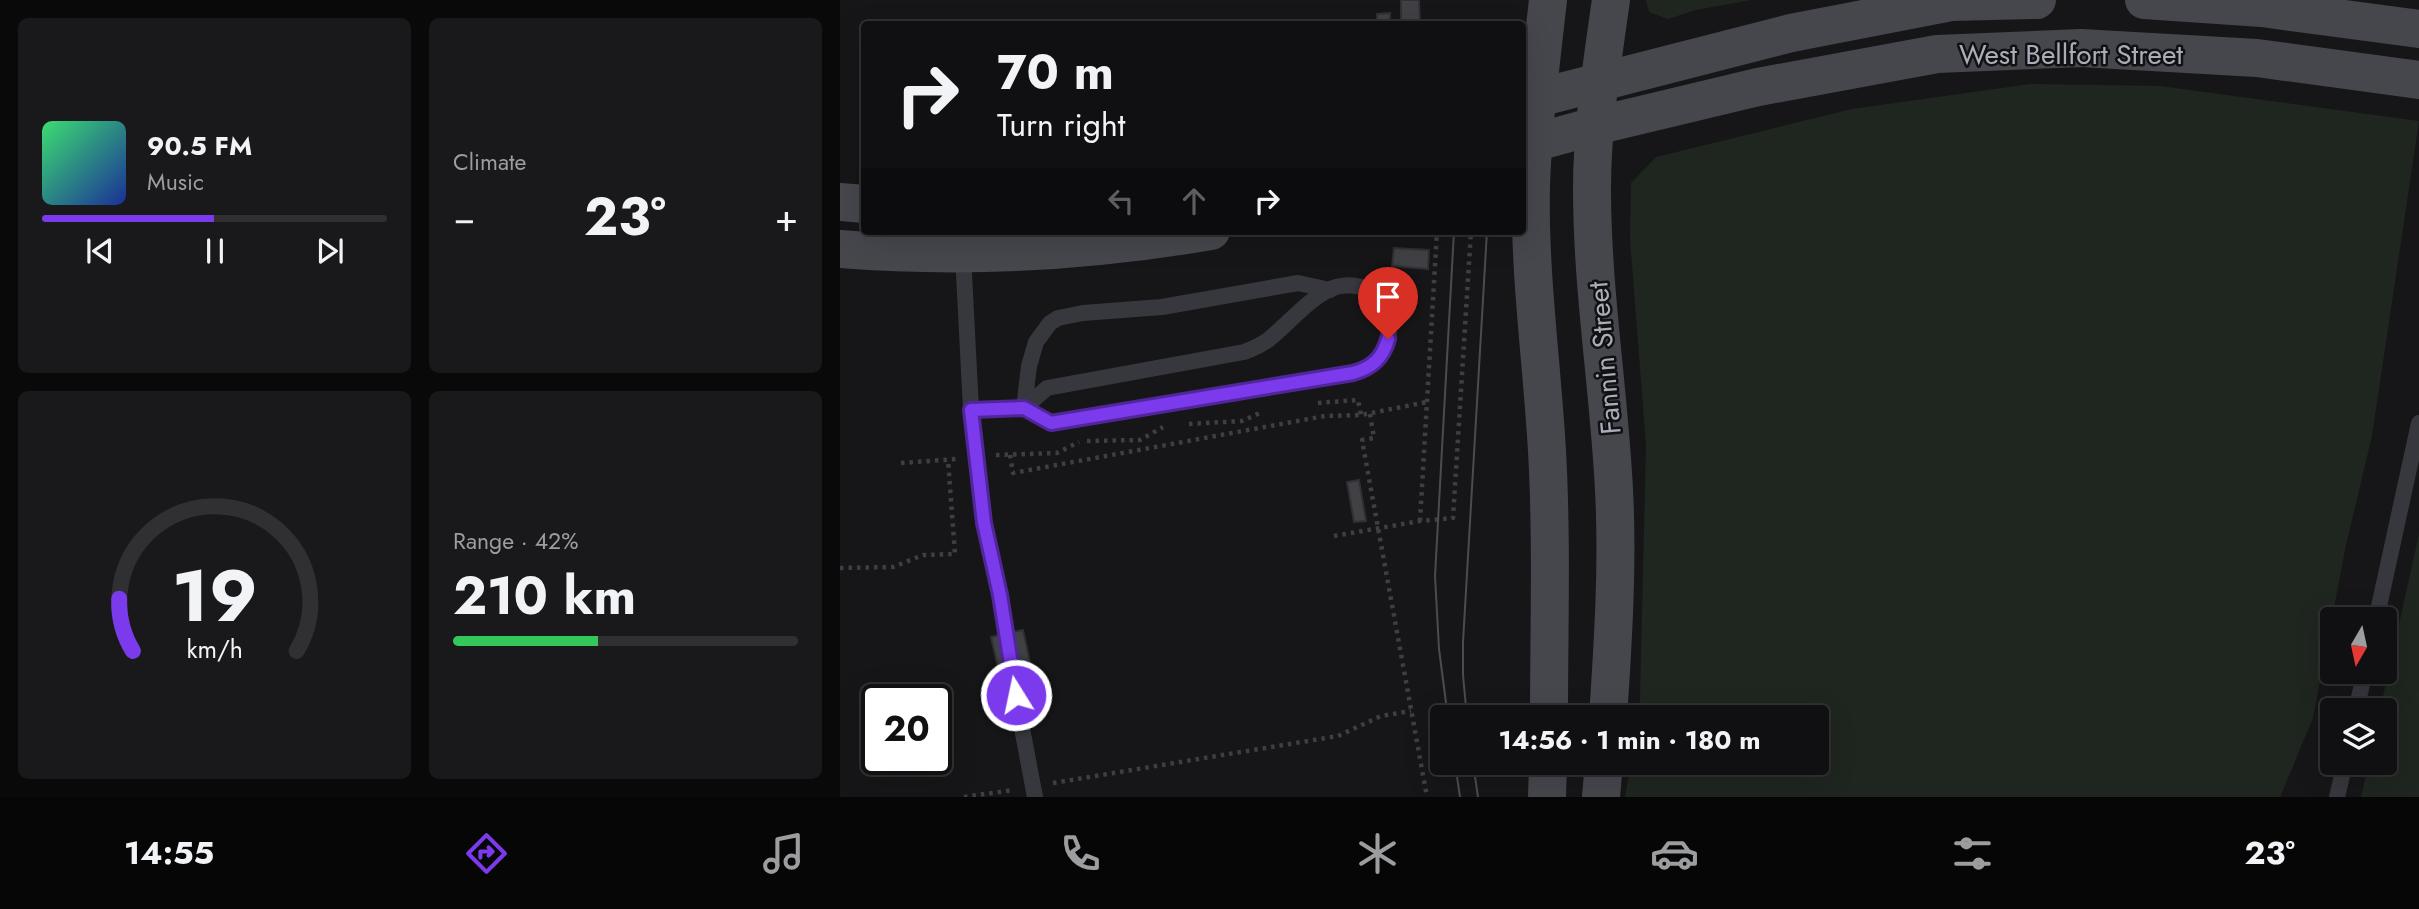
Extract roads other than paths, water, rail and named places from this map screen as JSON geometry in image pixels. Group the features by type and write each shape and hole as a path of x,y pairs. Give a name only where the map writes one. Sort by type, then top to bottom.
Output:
{"main road":[{"path":"1548,0 1530,99 1528,144 1548,468 1549,705"},
{"name":"Fannin Street","path":"1609,705 1614,623 1614,492 1593,229 1592,158 1611,0"},
{"name":"West Bellfort Street","path":"1530,99 1791,33 1951,2 2037,0"},
{"name":"West Bellfort Street","path":"2144,0 2262,8 2419,29"},
{"name":"West Bellfort Street","path":"1528,144 1595,125 1758,87 1937,54 2081,48 2257,58 2419,80"},
{"path":"840,202 861,204"},
{"path":"840,249 963,243 1083,249 1187,235"},
{"path":"1546,797 1547,775"},
{"path":"1601,797 1603,775"}],"lane":[{"path":"963,243 971,410 984,523 1000,595 1034,792"},
{"path":"971,410 1024,408 1051,423 1366,369 1375,363 1386,346 1390,318 1380,301 1364,289 1345,286 1330,289 1298,283 1162,307 1083,313 1058,318 1050,323 1036,342 1029,366 1024,408"},
{"path":"1024,408 1046,388 1244,352 1265,342 1330,289"},
{"path":"2379,607 2419,423"},
{"path":"2337,797 2342,775"}],"tram line":[{"path":"1446,705 1439,649 1435,576 1454,235"},
{"path":"1466,705 1463,642 1487,235"},
{"path":"1457,775 1460,797"},
{"path":"1475,775 1478,797"}]}
